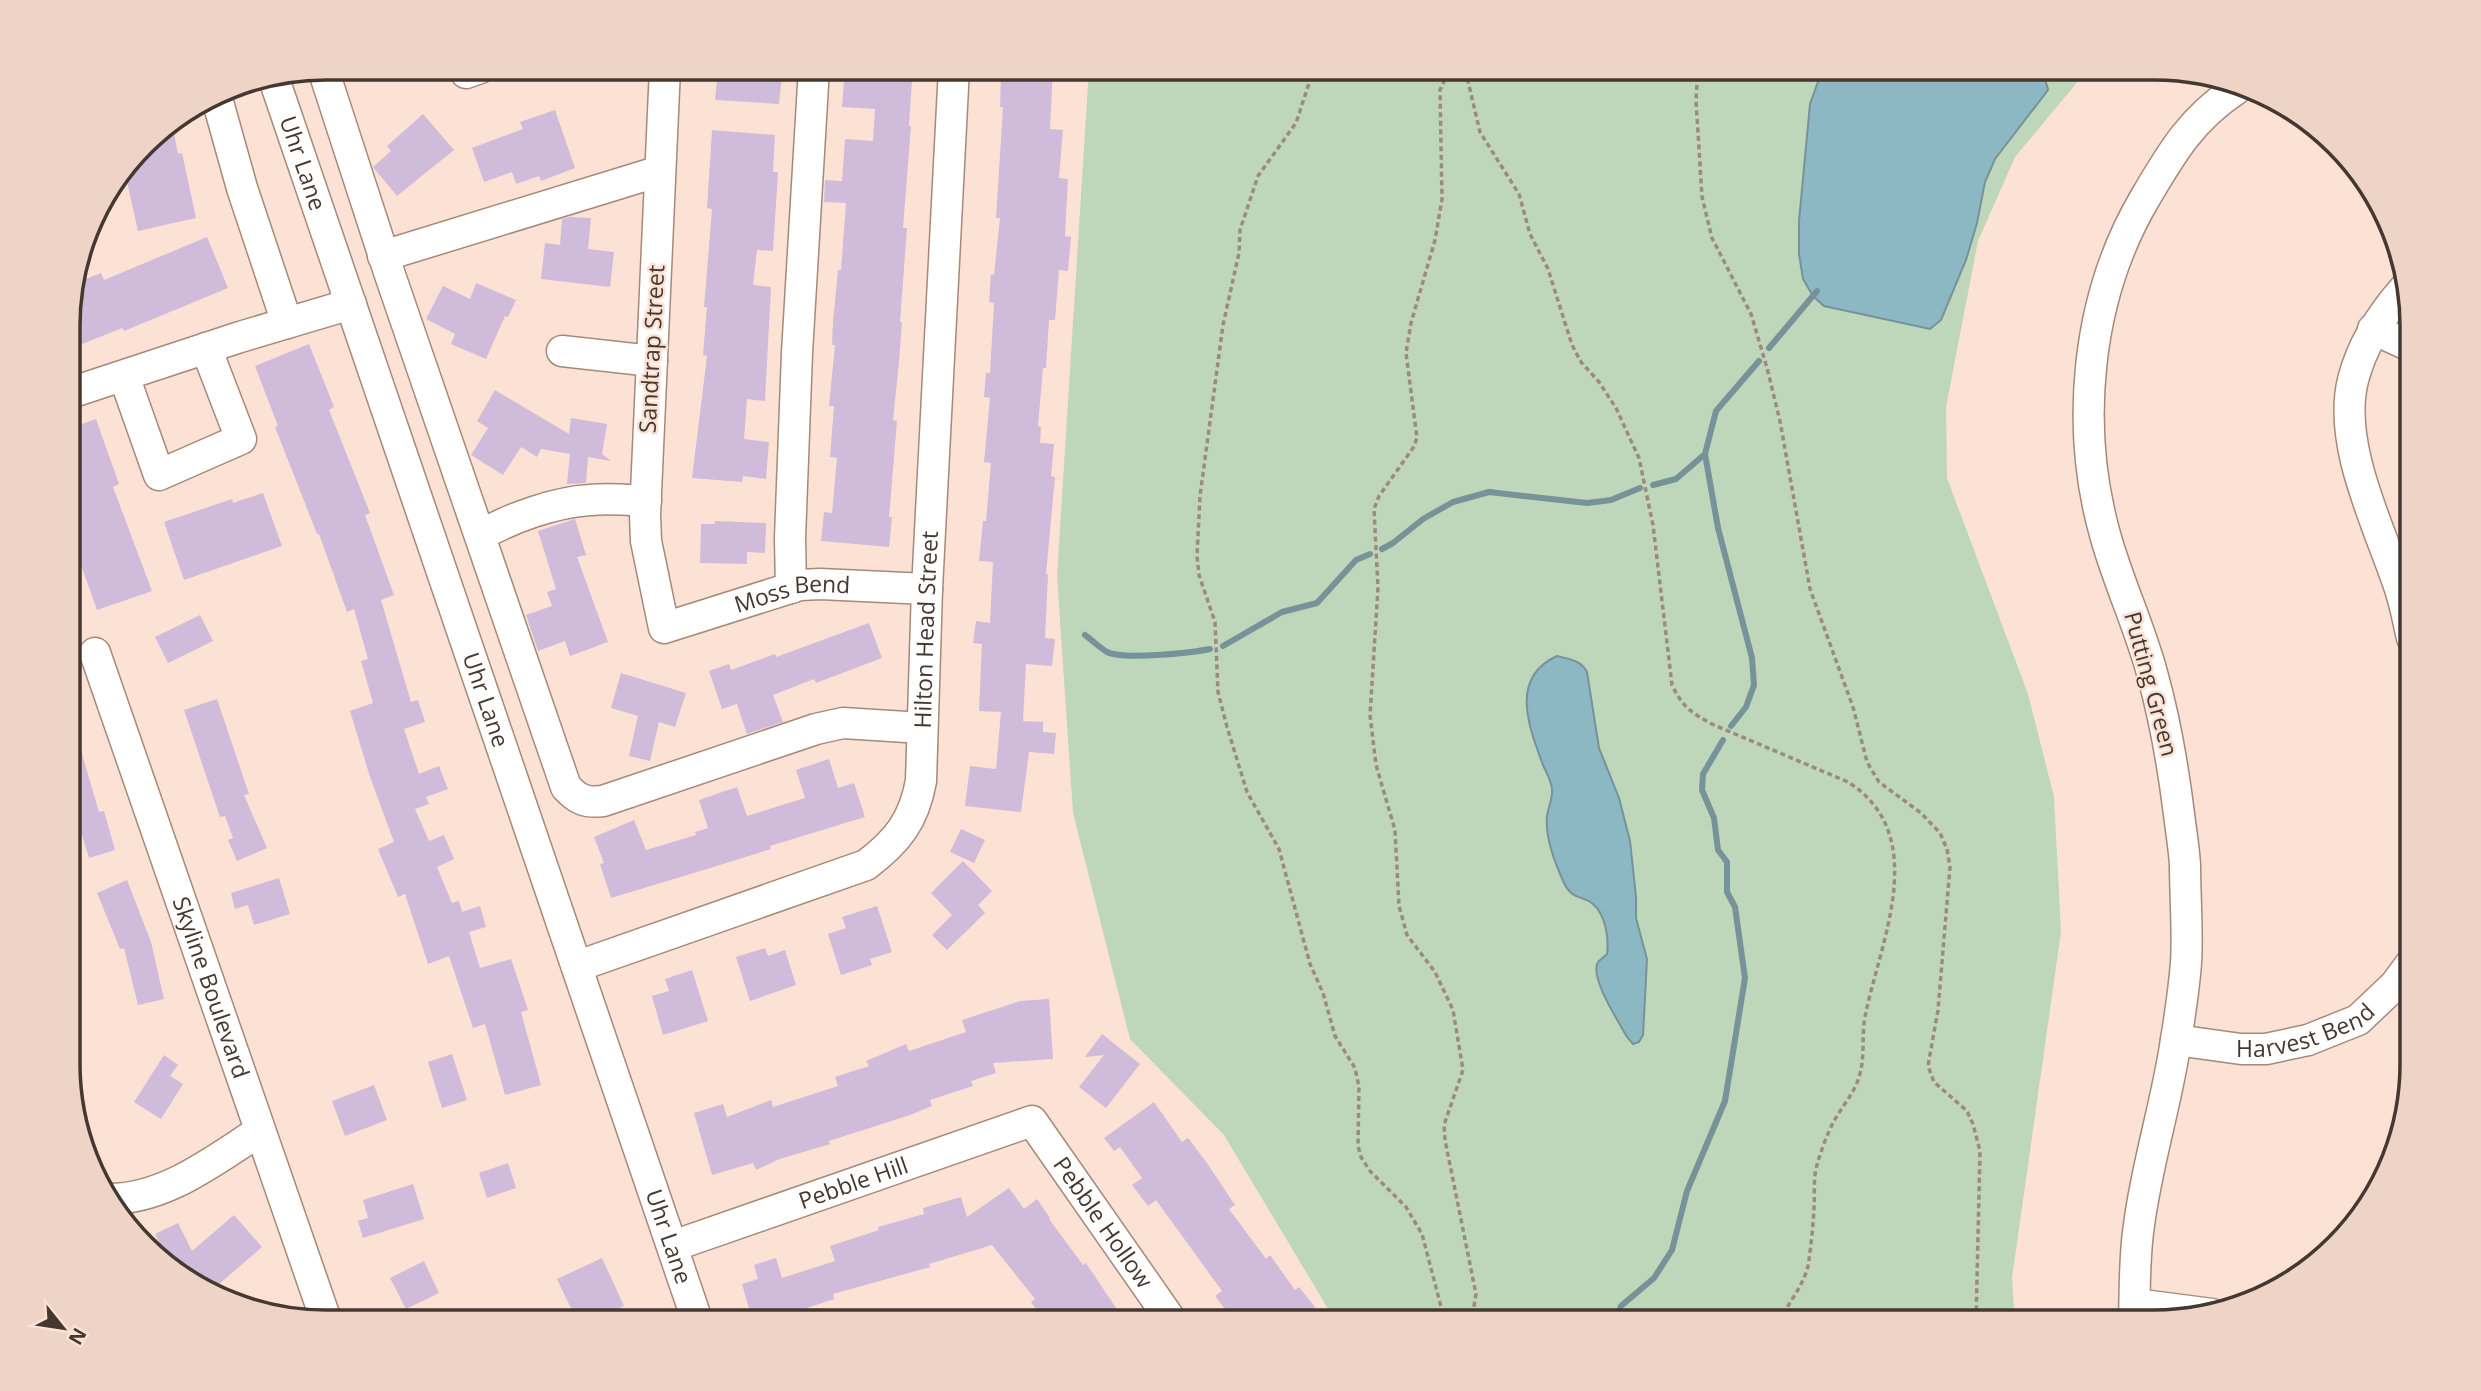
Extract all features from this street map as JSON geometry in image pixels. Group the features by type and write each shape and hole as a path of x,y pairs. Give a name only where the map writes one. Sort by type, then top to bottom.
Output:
{"street":[{"path":"327,81 383,256 566,787 575,797 587,803 603,801 816,729 842,723 922,728"},
{"name":"Sandtrap Street","path":"664,81 646,501 646,541 664,628"},
{"path":"791,588 790,538 797,353 813,81"},
{"name":"Hilton Head Street","path":"578,966 866,864 888,848 907,825 918,798 953,81"},
{"name":"Uhr Lane","path":"276,86 694,1310"},
{"name":"Putting Green","path":"2134,1310 2138,1227 2176,1040 2186,961 2185,859 2173,765 2152,672 2106,538 2092,468 2089,397 2093,351 2102,304 2116,259 2135,216 2185,133 2215,103 2231,93"},
{"path":"219,106 242,188 287,323"},
{"path":"383,256 660,171"},
{"path":"2398,296 2373,328 2353,380 2350,401 2352,440 2365,491 2400,587"},
{"path":"80,390 351,304"},
{"path":"2373,328 2400,341"},
{"path":"124,376 159,475 241,439 206,348"},
{"path":"562,351 652,361"},
{"path":"481,535 504,522 577,502 646,501"},
{"name":"Moss Bend","path":"664,628 791,588 820,584 927,589"},
{"name":"Skyline Boulevard","path":"95,653 322,1310"},
{"name":"Harvest Bend","path":"2176,1040 2266,1049 2308,1040 2358,1020 2400,978"},
{"name":"Pebble Hill","path":"673,1246 1032,1121"},
{"name":"Pebble Hollow","path":"1032,1121 1166,1310"},
{"path":"121,1199 157,1191 189,1176 260,1130"}],"path":[{"path":"1310,80 1296,123 1258,176 1240,230 1239,253 1223,325 1200,496 1197,556 1199,575 1214,622 1218,692 1247,792 1279,849 1310,964 1323,993 1335,1036 1355,1068 1359,1087 1358,1146 1361,1157 1370,1171 1406,1208 1422,1234 1442,1310"},
{"path":"1444,80 1440,90 1442,199 1435,240 1411,323 1406,353 1417,438 1413,448 1379,496 1374,509 1378,588 1370,715 1376,765 1395,830 1399,906 1407,935 1435,972 1453,1010 1462,1070 1444,1125 1445,1140 1476,1294 1473,1310"},
{"path":"1468,80 1480,132 1519,194 1530,234 1548,269 1572,345 1581,362 1599,382 1616,408 1639,458 1653,524 1672,685 1680,701 1693,714 1714,725 1848,782 1865,793 1884,816 1894,849 1895,880 1889,925 1864,1019 1863,1066 1857,1083 1833,1124 1816,1167 1807,1268 1786,1310"},
{"path":"1697,80 1702,197 1712,238 1751,314 1767,368 1780,421 1810,589 1853,707 1867,762 1879,782 1921,813 1940,833 1947,849 1950,867 1938,1010 1928,1066 1934,1082 1967,1111 1980,1151 1976,1310"}],"green space":[{"path":"2079,80 2015,157 1978,241 1946,407 1947,478 2028,694 2054,797 2061,932 2012,1278 2014,1310 1329,1310 1224,1135 1130,1039 1073,813 1057,576 1088,81"}],"water":[{"path":"1819,80 2046,82 2048,90 1995,159 1985,182 1966,260 1941,320 1930,329 1824,306 1813,296 1803,279 1799,254 1799,221 1810,104"},
{"path":"1557,656 1578,662 1587,672 1599,748 1619,798 1630,841 1636,918 1647,959 1643,1035 1639,1042 1633,1044 1612,1011 1598,978 1598,962 1607,954 1604,921 1593,904 1574,895 1567,888 1549,842 1547,816 1552,787 1533,735 1527,704 1533,677 1542,665"}],"building":[{"path":"717,81 781,81 779,104 715,100"},
{"path":"844,81 912,81 903,228 907,228 902,322 893,420 897,421 889,547 821,541 824,512 832,513 837,458 830,457 834,406 829,406 835,345 832,345 833,322 838,270 841,270 846,203 824,202 825,180 842,181 845,139 873,141 875,109 842,107"},
{"path":"1001,81 1052,81 1050,129 1063,130 1059,178 1068,179 1065,236 1071,237 1068,271 1059,270 1055,320 1049,320 1038,426 1041,427 1040,443 1054,444 1051,476 1055,477 1046,574 1045,638 1055,639 1052,666 1026,664 1023,721 1043,722 1043,732 1056,733 1054,754 1029,752 1021,812 965,806 970,766 996,769 1001,712 979,711 982,644 973,643 976,621 990,623 993,562 979,561 991,463 984,462 990,398 984,397 986,373 990,373 994,303 989,302 991,274 994,275 1000,218 996,218 1003,107 1000,107"},
{"path":"555,110 575,168 541,181 539,176 516,184 512,172 484,182 472,148 523,129 520,122"},
{"path":"423,114 454,150 397,196 373,167 391,151 387,146"},
{"path":"712,130 775,135 773,172 778,172 773,251 757,250 753,285 771,287 765,401 747,399 744,439 769,442 766,479 743,476 742,482 692,478 707,356 703,355 707,307 704,307 712,209 707,208"},
{"path":"174,134 178,154 182,153 196,218 138,231 127,183"},
{"path":"591,218 588,249 614,252 610,287 541,279 545,243 560,245 562,219"},
{"path":"207,237 228,288 124,331 122,328 80,345 85,279 101,273 104,280"},
{"path":"476,283 516,300 508,317 505,316 486,359 451,344 455,334 426,319 443,286 470,299"},
{"path":"309,344 334,407 329,410 370,513 365,515 394,595 381,600 411,702 418,700 425,722 404,729 419,774 439,766 448,789 426,797 429,804 415,809 429,841 444,835 454,859 437,867 452,903 459,901 462,912 480,906 486,927 469,932 480,968 511,959 528,1010 521,1012 541,1085 505,1095 485,1024 473,1028 449,956 428,964 405,894 398,897 378,849 394,842 350,711 373,703 361,661 368,659 354,609 347,612 319,534 275,427 278,426 255,366"},
{"path":"495,390 569,434 571,418 607,424 602,454 611,461 588,457 586,483 567,484 570,454 541,449 537,457 521,447 503,475 471,455 488,428 477,421"},
{"path":"96,419 119,484 113,487 152,591 97,610 80,562 80,425"},
{"path":"263,493 282,546 184,580 164,522 232,499 233,503"},
{"path":"575,519 586,555 577,557 608,642 570,656 565,641 538,651 526,615 552,606 547,592 556,589 538,531"},
{"path":"715,521 766,523 765,553 747,552 747,564 700,563 701,524 715,524"},
{"path":"200,615 213,641 168,663 155,637"},
{"path":"869,623 882,658 816,683 814,679 773,695 783,722 747,734 737,704 722,709 709,671 729,664 731,670 775,654 776,657"},
{"path":"621,673 686,693 675,727 659,722 650,761 629,756 638,716 611,708"},
{"path":"217,699 249,794 244,795 267,848 237,861 228,840 233,838 225,816 220,817 184,710"},
{"path":"80,747 99,812 104,811 115,850 89,858 80,829"},
{"path":"829,759 838,788 854,783 865,817 611,898 600,864 604,863 594,837 634,820 646,850 696,835 695,832 708,828 699,800 737,787 747,816 805,798 796,770"},
{"path":"961,829 985,840 974,863 950,852"},
{"path":"963,861 992,891 978,905 985,913 947,950 932,935 952,915 931,893"},
{"path":"279,878 290,914 254,925 248,905 235,909 231,893"},
{"path":"127,880 151,942 164,999 138,1005 124,948 120,949 97,893"},
{"path":"877,906 892,952 870,959 872,965 841,975 828,934 846,928 842,917"},
{"path":"765,948 768,956 785,950 796,985 750,1001 736,957"},
{"path":"692,970 708,1021 663,1035 652,996 669,991 665,979"},
{"path":"1049,999 1053,1059 993,1063 996,1073 971,1081 973,1086 930,1100 932,1106 910,1115 829,1141 830,1144 780,1159 756,1170 753,1163 712,1175 694,1113 723,1104 727,1117 771,1100 773,1107 838,1086 835,1077 869,1066 866,1061 906,1044 909,1051 966,1032 962,1020 1020,1001"},
{"path":"1102,1034 1140,1064 1106,1108 1079,1087 1104,1055 1085,1057"},
{"path":"452,1054 467,1100 442,1108 428,1062"},
{"path":"164,1055 178,1065 170,1076 183,1084 161,1119 134,1102"},
{"path":"374,1085 387,1120 345,1136 332,1101"},
{"path":"1154,1102 1182,1142 1188,1138 1207,1163 1235,1205 1229,1209 1266,1259 1270,1255 1295,1290 1299,1287 1315,1307 1311,1310 1226,1310 1215,1296 1222,1291 1156,1200 1148,1206 1132,1185 1142,1178 1120,1147 1114,1151 1104,1138"},
{"path":"508,1163 516,1188 487,1198 479,1173"},
{"path":"413,1184 424,1219 363,1238 358,1221 368,1218 363,1200"},
{"path":"1009,1188 1024,1209 1037,1199 1083,1265 1086,1263 1117,1310 1037,1310 1031,1302 1035,1299 992,1245 929,1264 930,1267 833,1294 834,1299 801,1310 749,1310 742,1284 758,1279 754,1265 776,1258 782,1278 835,1261 830,1246 879,1230 878,1227 924,1214 923,1208 961,1197 967,1217"},
{"path":"234,1215 262,1247 218,1285 177,1260 161,1246 155,1234 178,1223 192,1251"},
{"path":"602,1258 624,1306 616,1310 572,1310 557,1279"},
{"path":"424,1261 439,1293 406,1309 390,1278"}],"waterway":[{"path":"1769,348 1817,291"},
{"path":"1731,726 1746,707 1754,685 1752,658 1718,528 1705,454 1716,411 1759,361"},
{"path":"1653,485 1676,479 1705,454"},
{"path":"1382,549 1423,519 1453,502 1489,492 1587,503 1611,500 1640,488"},
{"path":"1223,646 1282,612 1317,603 1356,560 1370,554"},
{"path":"1085,635 1107,652 1115,654 1157,655 1210,649"},
{"path":"1620,1310 1654,1278 1672,1250 1687,1191 1725,1101 1745,978 1735,907 1727,892 1727,862 1718,850 1714,818 1702,790 1703,774 1723,740"}]}
